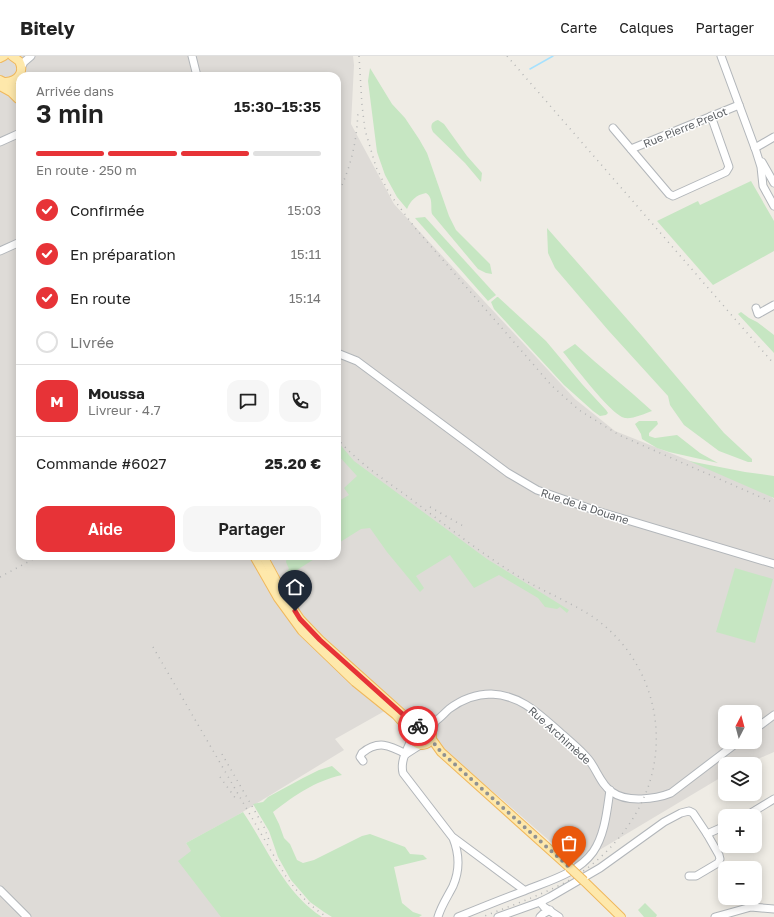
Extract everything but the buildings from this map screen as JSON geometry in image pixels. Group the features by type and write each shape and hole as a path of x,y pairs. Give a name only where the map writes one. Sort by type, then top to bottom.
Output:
{"main road":[{"path":"0,58 4,56"},
{"path":"14,57 21,68 20,72"},
{"path":"2,82 16,80"},
{"path":"2,82 14,87 16,90"},
{"path":"2,82 16,97"},
{"path":"256,560 278,598 302,631 355,682 396,715 412,736 415,743 441,752"},
{"path":"265,560 284,595 300,619 320,640 408,719 429,729 441,752 584,881 627,917"},
{"path":"412,736 421,726"},
{"path":"423,745 429,742 432,736"},
{"path":"600,895 621,917"}],"street":[{"path":"14,57 30,56"},
{"path":"21,68 30,56"},
{"path":"192,56 196,72"},
{"path":"721,56 756,149 772,180"},
{"name":"Rue Pierre Prelot","path":"631,149 739,105"},
{"path":"613,128 669,194 673,196 726,172 729,167 711,116"},
{"path":"0,142 16,136"},
{"path":"756,149 774,137"},
{"path":"756,149 761,168 763,186 774,206"},
{"path":"762,180 765,176 772,180"},
{"path":"0,251 16,244"},
{"path":"756,308 758,314 774,305"},
{"name":"Rue de la Douane","path":"341,355 357,362 508,473 536,490 597,511 774,564"},
{"name":"Rue Archimède","path":"421,726 435,722 449,709 480,694 510,697 523,702 538,713 578,749 589,760 610,790"},
{"path":"762,724 774,715"},
{"path":"432,736 435,722"},
{"path":"412,736 402,763 403,774 424,795 453,838 457,850 458,860 454,884 440,915 433,917"},
{"path":"363,761 360,758 362,753 375,746 386,745 406,754"},
{"path":"406,754 423,745"},
{"path":"458,917 565,874 582,863 593,852 600,837 605,821 610,790 618,795 630,798 653,798 664,796 678,788 729,749"},
{"path":"758,809 774,799"},
{"path":"498,917 550,897 600,868 664,822 681,813 689,812 693,813 707,834 720,859 718,863 696,876 689,876"},
{"path":"707,834 718,829"},
{"path":"453,838 524,890"},
{"path":"458,860 464,852 470,851"},
{"path":"0,890 27,917"},
{"path":"550,897 550,910"},
{"path":"540,902 544,907 559,917"},
{"path":"715,917 733,914 751,907 774,909"},
{"path":"540,917 542,914 550,910"}],"shaded area":[{"path":"0,56 353,56 354,65 351,124 394,204 575,399 615,431 763,490 774,499 774,752 762,757 718,757 718,779 576,864 503,800 390,708 335,739 344,750 236,816 186,843 234,917 0,917"}],"green space":[{"path":"370,68 392,104 405,118 427,153 449,216 456,230 490,264 492,274 478,269 432,214 431,200 426,193 414,198 407,209 397,197 385,175 377,152 368,81"},
{"path":"438,120 444,124 467,156 482,173 481,182 465,163 433,132 432,124"},
{"path":"751,181 774,221 774,251 713,285 657,221 698,201 700,205"},
{"path":"425,217 496,295 488,301 415,218"},
{"path":"547,228 642,336 724,433 752,459 752,462 748,462 719,451 684,425 670,405 668,396 608,330 555,268 548,253"},
{"path":"497,297 546,341 606,410 608,413 606,415 600,416 593,411 564,385 494,309 491,302"},
{"path":"741,312 774,335 774,353 738,314"},
{"path":"575,344 652,411 628,418 619,415 593,389 563,352"},
{"path":"639,421 657,421 658,424 649,433 649,436 655,438 677,435 700,453 718,463 657,448 642,439 641,434 635,424"},
{"path":"341,446 354,461 487,559 569,610 567,613 560,607 557,609 545,607 538,598 499,575 474,588 450,555 416,576 424,588 420,592 387,552 370,528 361,529 341,542 341,500 349,495 344,488 357,476 341,458"},
{"path":"689,461 774,476 774,498"},
{"path":"286,560 313,560 286,577 286,572 289,569"},
{"path":"735,568 773,579 755,643 716,632"},
{"path":"332,766 342,775 322,781 306,789 273,812 284,838 290,844 297,860 303,863 314,860 362,836 370,834 405,847 410,854 423,855 427,859 394,867 402,903 413,912 422,915 419,917 332,917 310,902 291,880 278,857 269,831 253,804 263,802 268,797 303,778 319,770"},
{"path":"243,812 287,883 309,907 322,917 221,917 178,861 191,851 186,843"},
{"path":"645,903 657,915 656,917 644,917 638,910"}],"waterway":[{"path":"530,69 553,56"}],"railway":[{"path":"359,56 365,130 376,167 389,193 416,229 552,386 579,410 619,435 774,503"},
{"path":"507,56 774,364"},
{"path":"341,187 350,164 355,144 358,110"},
{"path":"341,443 370,469 488,556 516,575 590,615 608,629 624,646 636,664 646,684 653,706 656,728 656,751 652,774 640,807 620,837 595,862 566,882 482,917"},
{"path":"430,507 463,526"},
{"path":"0,577 32,560"},
{"path":"153,647 285,875 304,898 327,917"},
{"path":"222,754 264,827 269,840"},
{"path":"220,777 236,799"}],"way so far":[{"path":"418,726 427,726 431,731 431,738 433,742 441,752 569,867"}],"route":[{"path":"295,611 300,619 320,640 408,719 418,726"}]}
